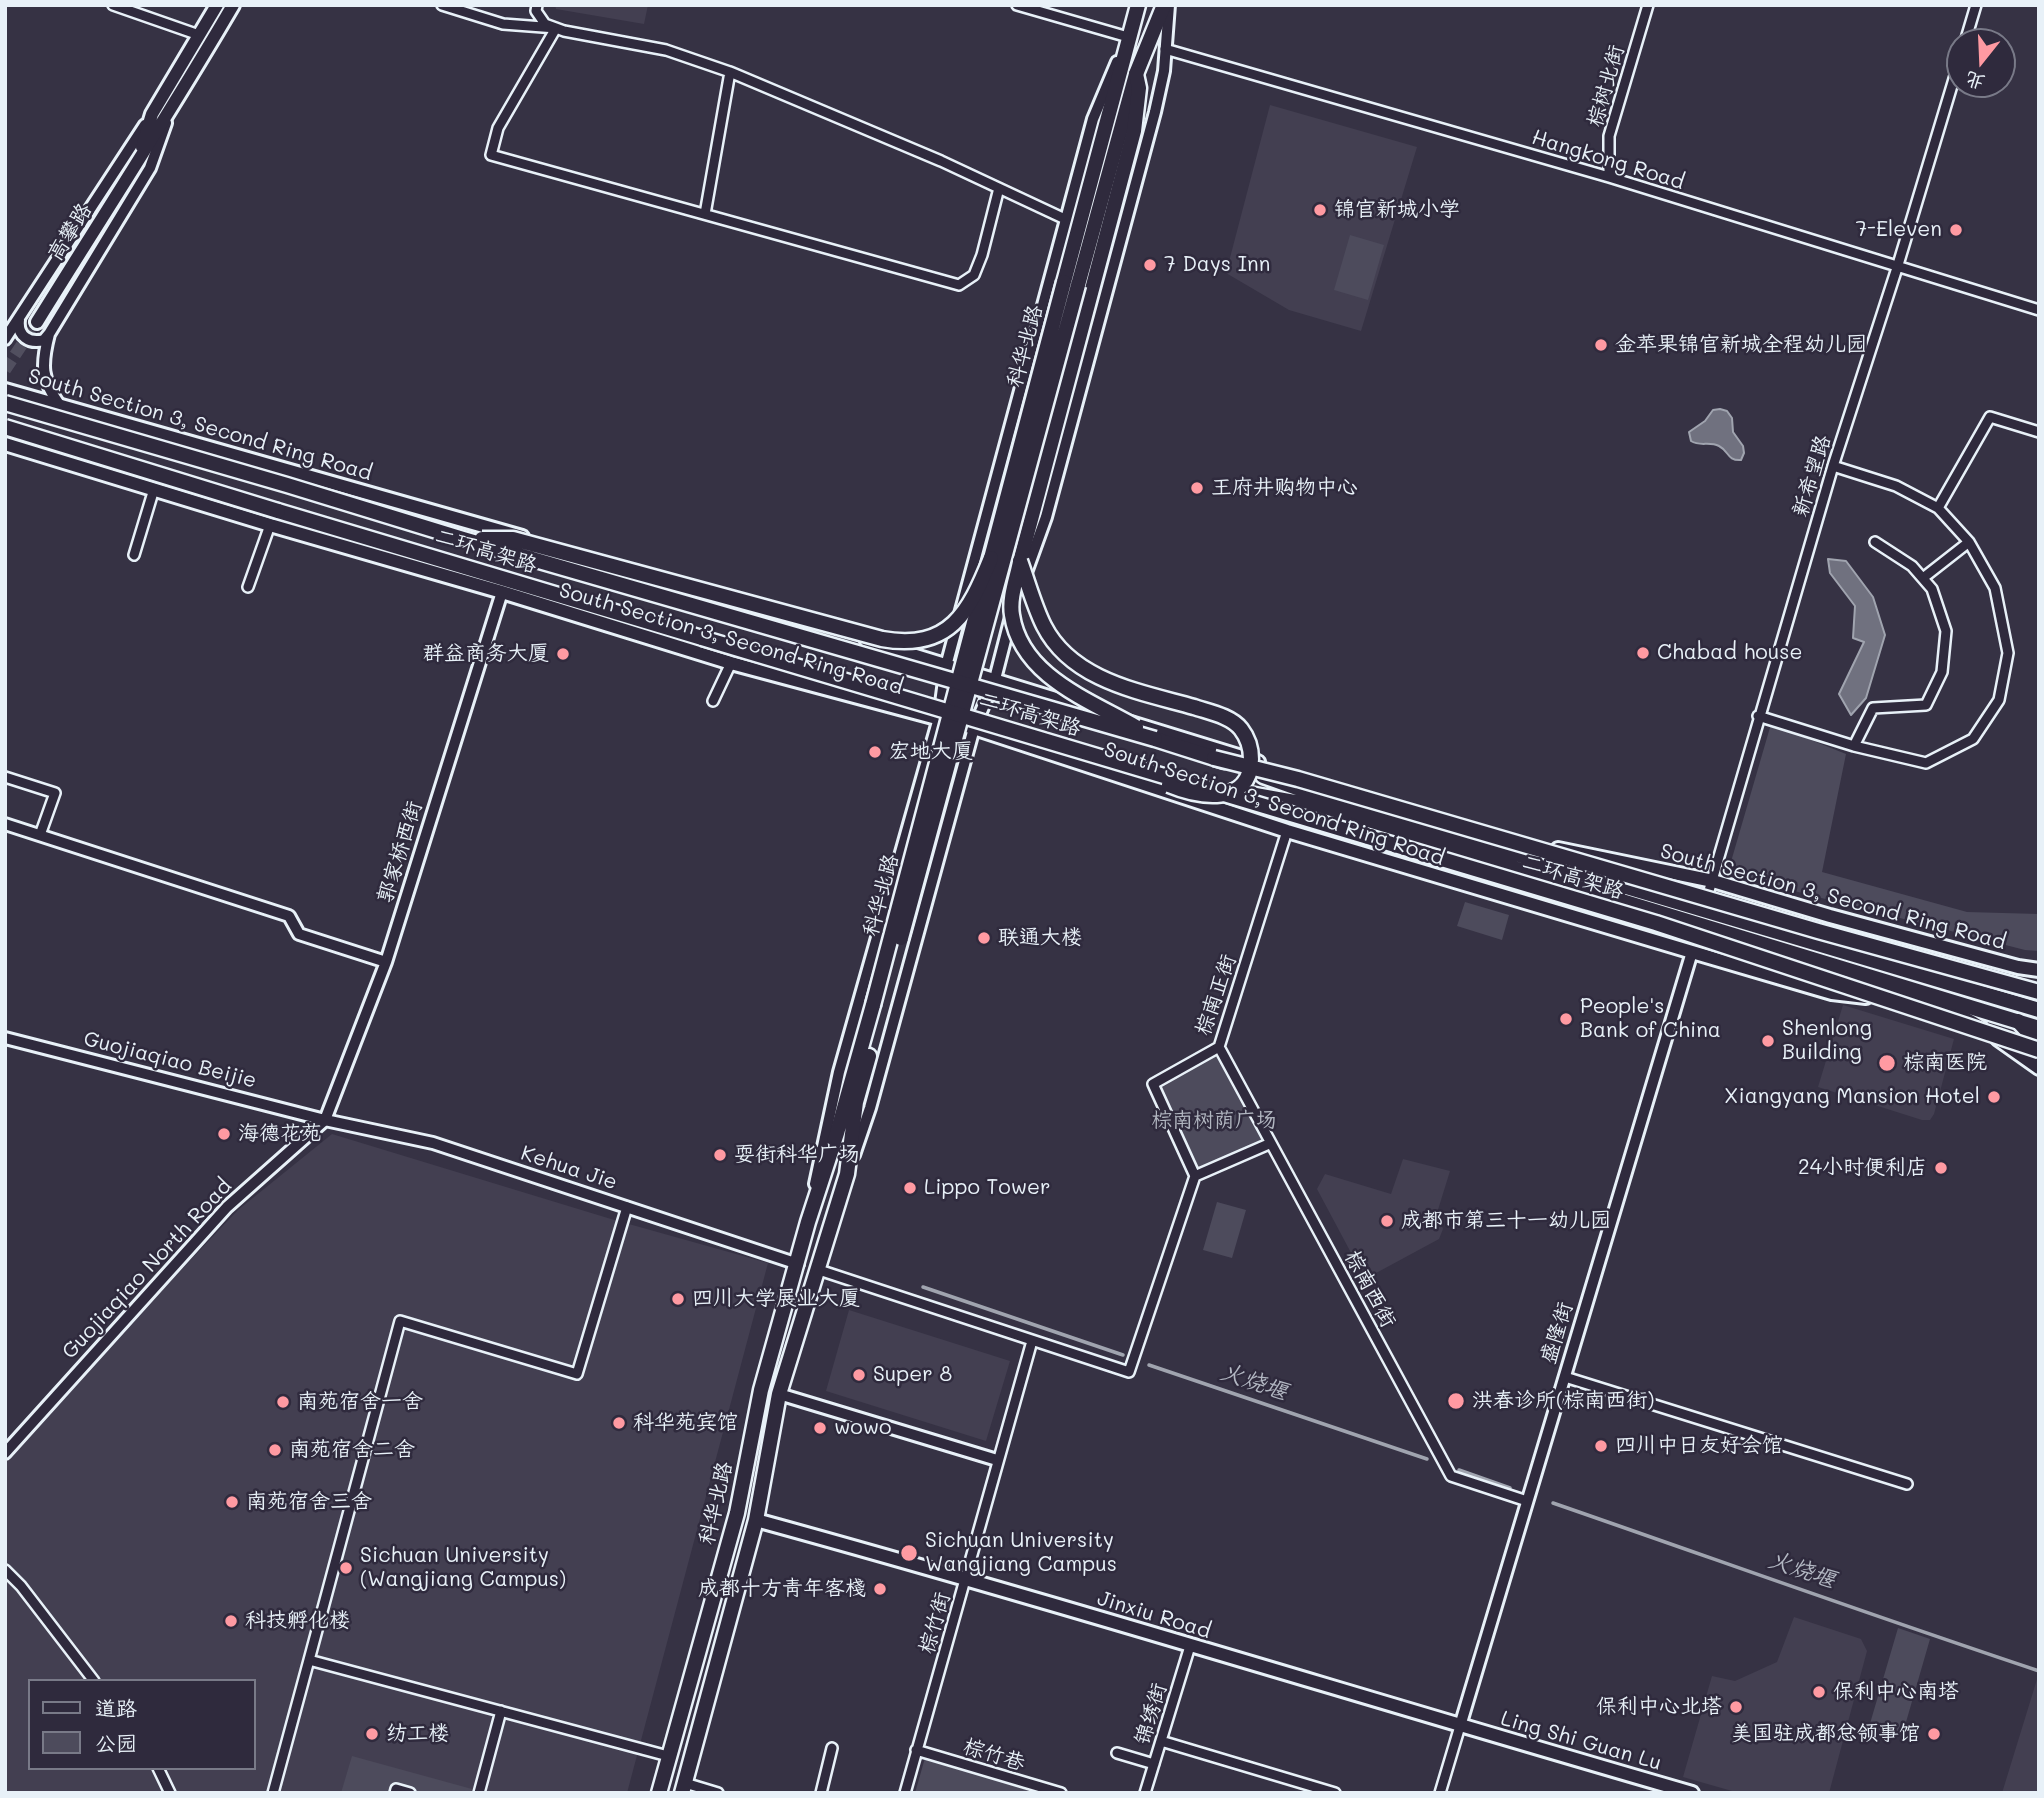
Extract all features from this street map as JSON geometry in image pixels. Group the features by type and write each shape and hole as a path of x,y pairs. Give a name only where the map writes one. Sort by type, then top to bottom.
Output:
{"main road":[{"name":"高攀路","path":"136,162 152,114 217,5"},
{"name":"高攀路","path":"37,322 136,162 168,117 233,5"},
{"name":"科华北路","path":"1071,283 1128,37 1138,5"},
{"name":"科华北路","path":"683,1788 756,1520 779,1394 847,1174 856,1102 878,1006 991,558 1071,283 1136,74 1164,5"},
{"path":"1136,74 1139,88 1134,131 1020,561 1013,593 1012,615 1024,648 1034,663 1055,680 1155,739"},
{"path":"878,1006 1071,283"},
{"name":"South Section 3, Second Ring Road","path":"5,390 702,589 1510,839 1713,881 1830,916 2018,967 2039,970"},
{"name":"二环高架路","path":"5,403 1214,758 1298,779 1818,931 2039,992"},
{"name":"二环高架路","path":"5,427 1656,923 2039,1050"},
{"name":"South Section 3, Second Ring Road","path":"8,446 732,663 974,728 1287,831 1832,993 1927,998"},
{"path":"463,539 513,539 869,636 904,643 928,638 945,630 963,615 974,599 991,558"},
{"path":"702,638 890,703 1143,777 1187,793 1207,797 1233,792 1247,777 1251,767 1251,747 1243,730 1236,723 1218,714 1109,682 1070,658 1045,628 1020,561"},
{"path":"1214,758 1308,792 1835,957"},
{"path":"1191,784 1300,803 1903,977 2039,1010"},
{"path":"1510,839 1704,905 1839,944 1903,977"},
{"path":"1830,916 1927,998 1965,1018 2039,1068"},
{"path":"1692,952 1742,943 1863,981 2039,1028"},
{"path":"1863,981 1903,977"},
{"path":"2023,1005 2039,1001"},
{"name":"科华北路","path":"659,1793 737,1513 761,1390 808,1222 878,1006"},
{"path":"2018,1021 2039,1044"},
{"name":"Jinxiu Road","path":"756,1520 966,1578 1460,1726"},
{"name":"Ling Shi Guan Lu","path":"1460,1726 1692,1793"}],"street":[{"path":"113,5 199,34"},
{"path":"442,5 503,23 556,28 666,50 730,72 941,161 1065,219"},
{"path":"537,5 536,11 545,24 556,28"},
{"path":"808,1222 823,1137 839,1072 939,718 946,666 1065,219 1093,119 1128,37 1017,5"},
{"path":"847,1174 870,1108 974,728 995,679 1010,619 1046,517 1164,71 1169,5"},
{"name":"棕树北街","path":"1609,177 1609,136 1648,5"},
{"path":"1969,28 1976,5"},
{"path":"556,28 498,128 491,155 959,285 974,275 982,255 999,188"},
{"name":"Hangkong Road","path":"1165,49 1609,177 2039,310"},
{"path":"705,214 730,72"},
{"name":"新希望路","path":"1704,905 1833,466 1948,98"},
{"path":"5,339 152,114"},
{"path":"60,406 49,391 43,376 44,353 49,334 150,167 168,117"},
{"path":"19,317 18,328 26,339 39,342 49,334"},
{"path":"1938,508 1990,417 2039,432"},
{"path":"1758,716 1854,746 1926,763 1973,739 1999,700 2008,653 1995,588 1969,542 1938,508 1896,486 1833,466"},
{"path":"134,555 154,489"},
{"path":"248,587 270,525"},
{"path":"1854,746 1873,708 1926,705 1942,672 1946,631 1932,589 1912,566 1875,542"},
{"path":"1923,578 1969,542"},
{"name":"郭家桥西街","path":"325,1120 386,962 502,592"},
{"path":"713,701 732,663"},
{"path":"5,777 55,793 40,835"},
{"path":"5,824 289,916 299,934 386,962"},
{"name":"棕南正街","path":"1195,1175 1153,1084 1219,1047 1287,831"},
{"name":"盛隆街","path":"1460,1726 1692,952"},
{"name":"Guojiaqiao Beijie","path":"5,1038 325,1120"},
{"name":"棕南西街","path":"1219,1047 1451,1476 1527,1501"},
{"name":"Kehua Jie","path":"325,1120 433,1143 798,1264"},
{"name":"Guojiaqiao North Road","path":"5,1453 228,1207 325,1120"},
{"path":"816,1269 1129,1373 1195,1175 1271,1143"},
{"path":"273,1793 400,1321 577,1374 628,1207"},
{"name":"棕竹街","path":"905,1793 1032,1341"},
{"path":"1564,1377 1907,1484"},
{"path":"779,1394 997,1460"},
{"path":"5,1570 21,1586 92,1679"},
{"name":"锦绣街","path":"1145,1793 1191,1646"},
{"path":"309,1660 668,1756"},
{"path":"479,1793 502,1711"},
{"path":"1440,1793 1460,1726"},
{"path":"1161,1741 1335,1793"},
{"path":"821,1793 832,1748"},
{"name":"棕竹巷","path":"916,1750 1061,1793"},
{"path":"1118,1753 1153,1764"},
{"path":"159,1770 170,1793"},
{"path":"683,1788 718,1793"},
{"path":"395,1793 396,1789 410,1793"}],"shaded area":[{"path":"555,5 648,5 644,24 556,9"},
{"name":"锦官新城小学","path":"1270,105 1417,147 1361,331 1289,310 1226,273"},
{"name":"棕南医院","path":"1843,1005 1954,1039 1934,1114 1930,1120 1922,1120 1818,1087"},
{"name":"Sichuan University (Wangjiang Campus)","path":"332,1134 611,1219 768,1263 627,1793 5,1793 5,1455 238,1210"},
{"name":"成都市第三十一幼儿园","path":"1403,1159 1450,1171 1437,1213 1443,1229 1439,1239 1365,1279 1317,1189 1325,1174 1391,1194"},
{"path":"849,1310 1010,1361 986,1441 826,1391"},
{"path":"1794,1617 1861,1639 1867,1651 1829,1793 1739,1793 1683,1777 1712,1676 1735,1681 1777,1662"},
{"path":"2038,1676 2039,1793 2002,1793"}],"green space":[{"path":"1350,235 1384,245 1368,300 1334,290"},
{"path":"1771,724 1846,754 1822,872 1967,912 2039,914 2039,951 2025,950 1728,872"},
{"path":"1465,902 1509,915 1502,940 1457,926"},
{"name":"棕南树荫广场","path":"1219,1047 1271,1143 1195,1176 1153,1084"},
{"path":"1217,1202 1246,1210 1232,1258 1203,1250"},
{"path":"1898,1628 1930,1639 1902,1736 1869,1727"},
{"path":"352,1756 472,1789 471,1793 341,1793"},
{"path":"925,1758 1042,1793 915,1793"}],"water":[{"path":"1713,410 1727,411 1732,418 1733,432 1743,446 1741,460 1731,457 1719,446 1691,441 1689,432 1705,421"},
{"path":"1828,559 1846,561 1873,597 1885,635 1866,698 1851,715 1839,694 1864,642 1853,638 1855,606 1830,573"}],"waterway":[{"name":"火烧堰","path":"923,1287 1123,1355"},
{"name":"火烧堰","path":"1149,1365 1427,1459"},
{"name":"火烧堰","path":"1459,1470 1510,1488"},
{"name":"火烧堰","path":"1553,1503 2039,1671"}],"tunnel":[{"path":"5,370 37,322"}],"place":[{"name":"锦官新城小学","path":"1320,210"},
{"name":"7-Eleven","path":"1956,230"},
{"name":"7 Days Inn","path":"1150,265"},
{"name":"金苹果锦官新城全程幼儿园","path":"1601,345"},
{"name":"王府井购物中心","path":"1197,488"},
{"name":"Chabad house","path":"1643,653"},
{"name":"群益商务大厦","path":"563,654"},
{"name":"宏地大厦","path":"875,752"},
{"name":"联通大楼","path":"984,938"},
{"name":"People's Bank of China","path":"1566,1019"},
{"name":"Shenlong Building","path":"1768,1041"},
{"name":"棕南医院","path":"1887,1063"},
{"name":"Xiangyang Mansion Hotel","path":"1994,1097"},
{"name":"海德花苑","path":"224,1134"},
{"name":"耍街科华广场","path":"720,1155"},
{"name":"24小时便利店","path":"1941,1168"},
{"name":"Lippo Tower","path":"910,1188"},
{"name":"成都市第三十一幼儿园","path":"1387,1221"},
{"name":"四川大学展业大厦","path":"678,1299"},
{"name":"Super 8","path":"859,1375"},
{"name":"洪春诊所(棕南西街)","path":"1456,1401"},
{"name":"南苑宿舍一舍","path":"283,1402"},
{"name":"科华苑宾馆","path":"619,1423"},
{"name":"wowo","path":"820,1428"},
{"name":"四川中日友好会馆","path":"1601,1446"},
{"name":"南苑宿舍二舍","path":"275,1450"},
{"name":"南苑宿舍三舍","path":"232,1502"},
{"name":"Sichuan University Wangjiang Campus","path":"909,1553"},
{"name":"Sichuan University (Wangjiang Campus)","path":"346,1568"},
{"name":"成都十方青年客棧","path":"880,1589"},
{"name":"科技孵化楼","path":"231,1621"},
{"name":"保利中心南塔","path":"1819,1692"},
{"name":"保利中心北塔","path":"1736,1707"},
{"name":"纺工楼","path":"372,1734"},
{"name":"美国驻成都总领事馆","path":"1934,1734"}]}
